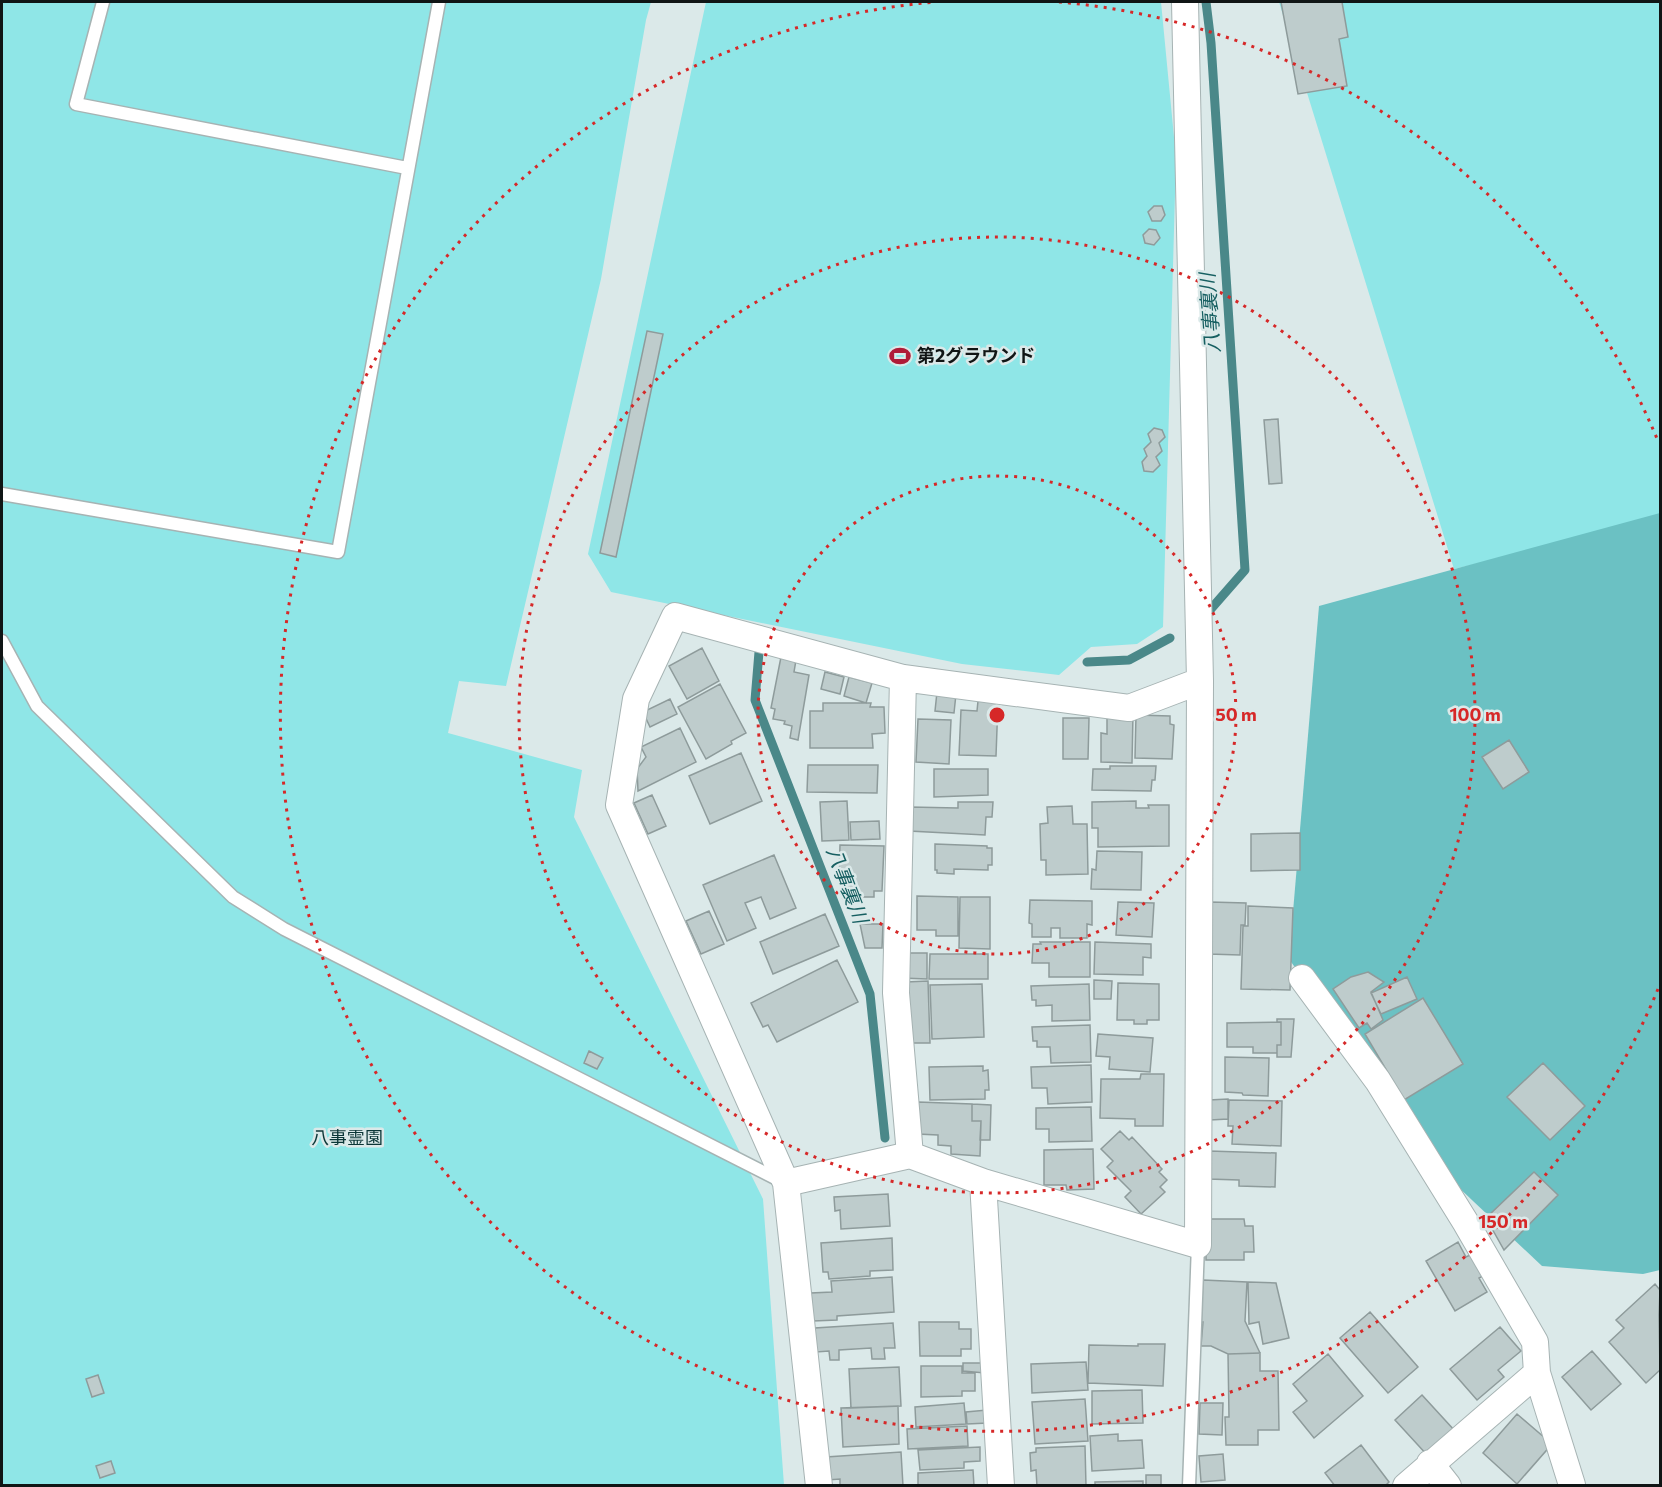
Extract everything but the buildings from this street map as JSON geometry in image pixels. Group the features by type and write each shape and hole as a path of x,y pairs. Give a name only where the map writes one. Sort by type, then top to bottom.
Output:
{"street":[{"path":"786,1183 910,1155 983,1182 1198,1245 1200,681 1185,2"},
{"path":"819,1485 786,1183 619,805 636,699 675,616 903,678 1129,708 1200,681"},
{"path":"903,678 896,993 910,1155"},
{"path":"1302,978 1378,1081 1466,1223 1535,1342 1537,1373 1572,1485"},
{"path":"983,1182 1001,1485"},
{"path":"1406,1485 1537,1373"},
{"path":"1430,1463 1448,1485"}],"lane":[{"path":"103,2 76,104 407,168"},
{"path":"2,494 338,552 439,2"},
{"path":"2,641 37,705 233,897 284,929 786,1183"},
{"path":"1189,1485 1198,1245"}],"green space":[{"name":"八事霊園","path":"2,2 651,2 601,279 506,686 459,681 448,733 582,770 574,817 763,1199 784,1485 2,1486"},
{"name":"第2グラウンド","path":"706,2 1161,2 1176,158 1163,627 1137,644 1091,647 1059,675 962,664 611,592 588,554"},
{"path":"1279,2 1660,2 1660,521 1454,569"}],"shaded area":[{"path":"1660,513 1660,1270 1643,1274 1542,1266 1437,1167 1289,959 1319,606"}],"waterway":[{"name":"八事裏川","path":"1206,2 1211,43 1245,570 1210,610"},
{"name":"八事裏川","path":"1087,662 1129,660 1170,638"},
{"name":"八事裏川","path":"759,652 755,700 870,994 885,1138"}],"place":[{"name":"第2グラウンド","path":"900,356"}]}
